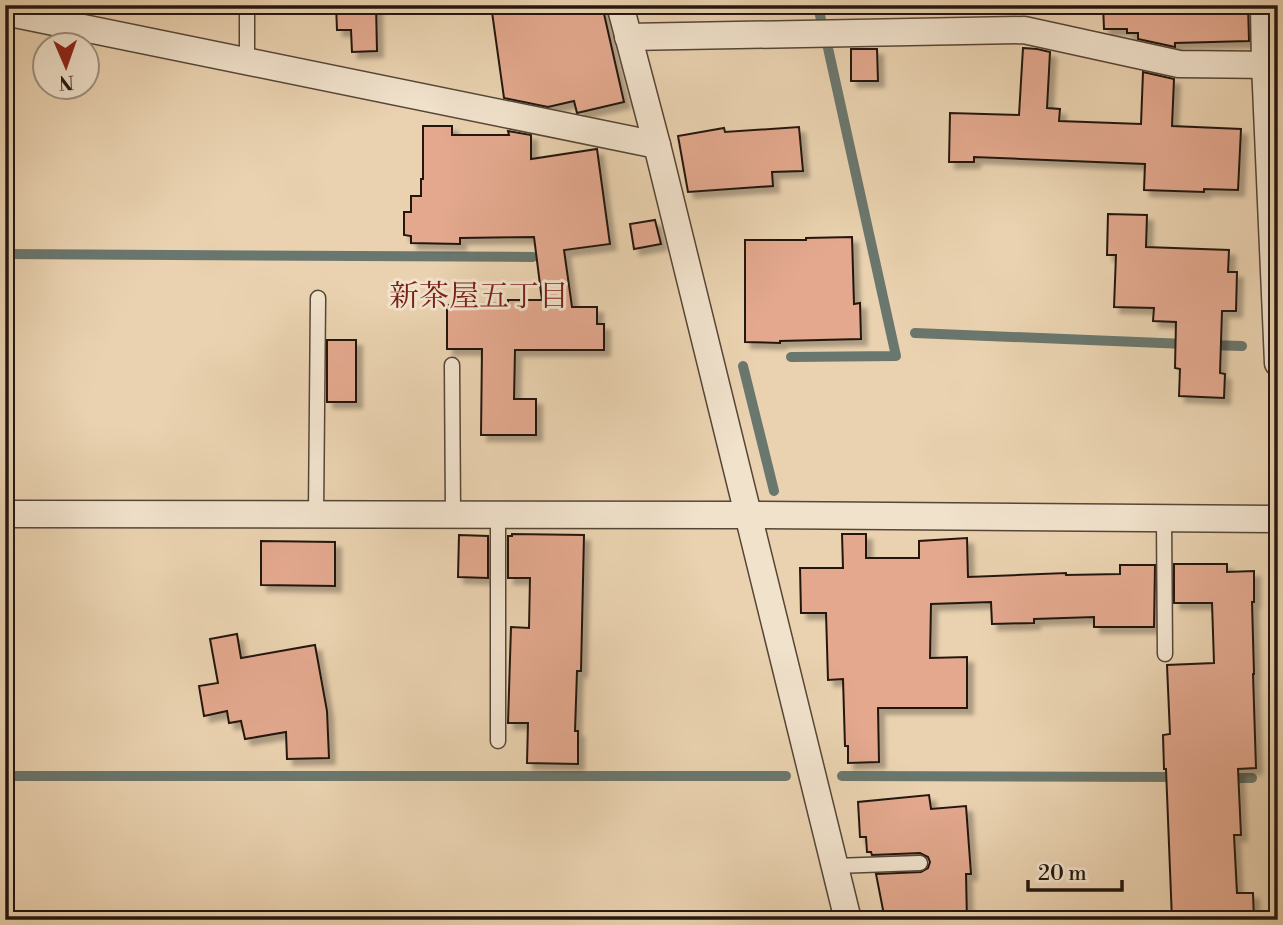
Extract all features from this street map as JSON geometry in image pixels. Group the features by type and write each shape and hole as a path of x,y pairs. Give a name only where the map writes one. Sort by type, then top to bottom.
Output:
{"street":[{"path":"620,5 848,920"},
{"path":"1265,5 1271,64 1278,363"},
{"path":"5,12 657,145"},
{"path":"628,37 1024,30 1179,64 1271,64"},
{"path":"5,514 1278,519"}],"lane":[{"path":"247,5 247,61"},
{"path":"316,514 318,298"},
{"path":"452,365 453,514"},
{"path":"498,514 498,741"},
{"path":"1164,518 1165,654"},
{"path":"835,866 920,863"}],"building":[{"path":"336,5 376,5 377,51 352,52 351,30 337,30"},
{"path":"491,5 533,5 534,13 565,5 602,5 624,102 577,113 574,101 548,107 504,98"},
{"path":"1103,5 1248,5 1249,41 1175,43 1175,47 1138,39 1138,33 1127,33 1127,29 1104,29"},
{"path":"1023,48 1050,52 1047,108 1060,109 1059,121 1141,124 1143,72 1174,79 1172,126 1241,129 1238,190 1144,190 1145,164 974,157 974,162 949,162 950,113 1019,115"},
{"path":"851,49 877,49 878,81 851,81"},
{"path":"423,126 452,126 452,135 509,135 508,131 531,135 531,159 597,149 610,244 564,250 572,307 597,307 597,324 604,324 604,350 515,350 514,399 536,399 536,435 481,435 482,349 447,349 447,305 542,300 534,237 460,238 460,244 411,243 411,236 404,235 404,212 411,212 411,196 421,196"},
{"path":"799,127 803,171 772,172 773,186 688,192 678,136 724,128 725,132"},
{"path":"1108,214 1147,215 1146,247 1229,250 1228,272 1237,272 1236,311 1222,311 1220,373 1225,374 1224,398 1179,396 1180,369 1175,368 1176,322 1153,321 1154,308 1114,307 1116,255 1107,255"},
{"path":"655,220 661,244 634,249 630,224"},
{"path":"852,237 854,304 860,303 861,339 745,342 745,240"},
{"path":"327,340 356,340 356,402 327,402"},
{"path":"842,534 866,534 866,558 919,558 919,541 967,538 968,577 1120,574 1120,565 1155,565 1154,627 1094,627 1094,617 1034,619 1034,623 992,624 991,602 931,604 930,658 967,657 967,708 878,708 879,762 848,763 843,679 828,680 826,613 801,613 800,568 843,568"},
{"path":"459,535 488,536 488,578 458,577"},
{"path":"584,535 581,671 577,671 575,731 578,731 578,764 527,763 528,723 508,723 511,627 529,628 530,578 508,578 508,536"},
{"path":"261,541 335,542 335,586 261,585"},
{"path":"1174,564 1227,564 1227,572 1254,571 1252,602 1256,768 1238,769 1241,835 1234,835 1237,893 1253,893 1254,920 1172,920 1163,735 1170,734 1167,665 1214,663 1212,603 1174,603"},
{"path":"237,634 241,658 315,645 327,711 329,758 287,759 286,732 245,739 241,721 229,723 227,711 204,716 199,686 218,683 210,639"},
{"path":"929,795 931,809 966,806 971,874 966,874 967,920 885,920 876,874 921,872 928,868 930,862 928,857 920,853 872,855 867,852 866,837 860,837 858,802"}],"waterway":[{"path":"818,5 821,20"},
{"path":"791,357 896,356 828,48"},
{"path":"5,254 533,257"},
{"path":"915,333 1186,344"},
{"path":"1208,345 1242,346"},
{"path":"743,366 774,491"},
{"path":"5,776 786,776"},
{"path":"842,776 1178,777"},
{"path":"1228,778 1252,778"}],"district":[{"name":"新茶屋五丁目","path":"479,296"}]}
